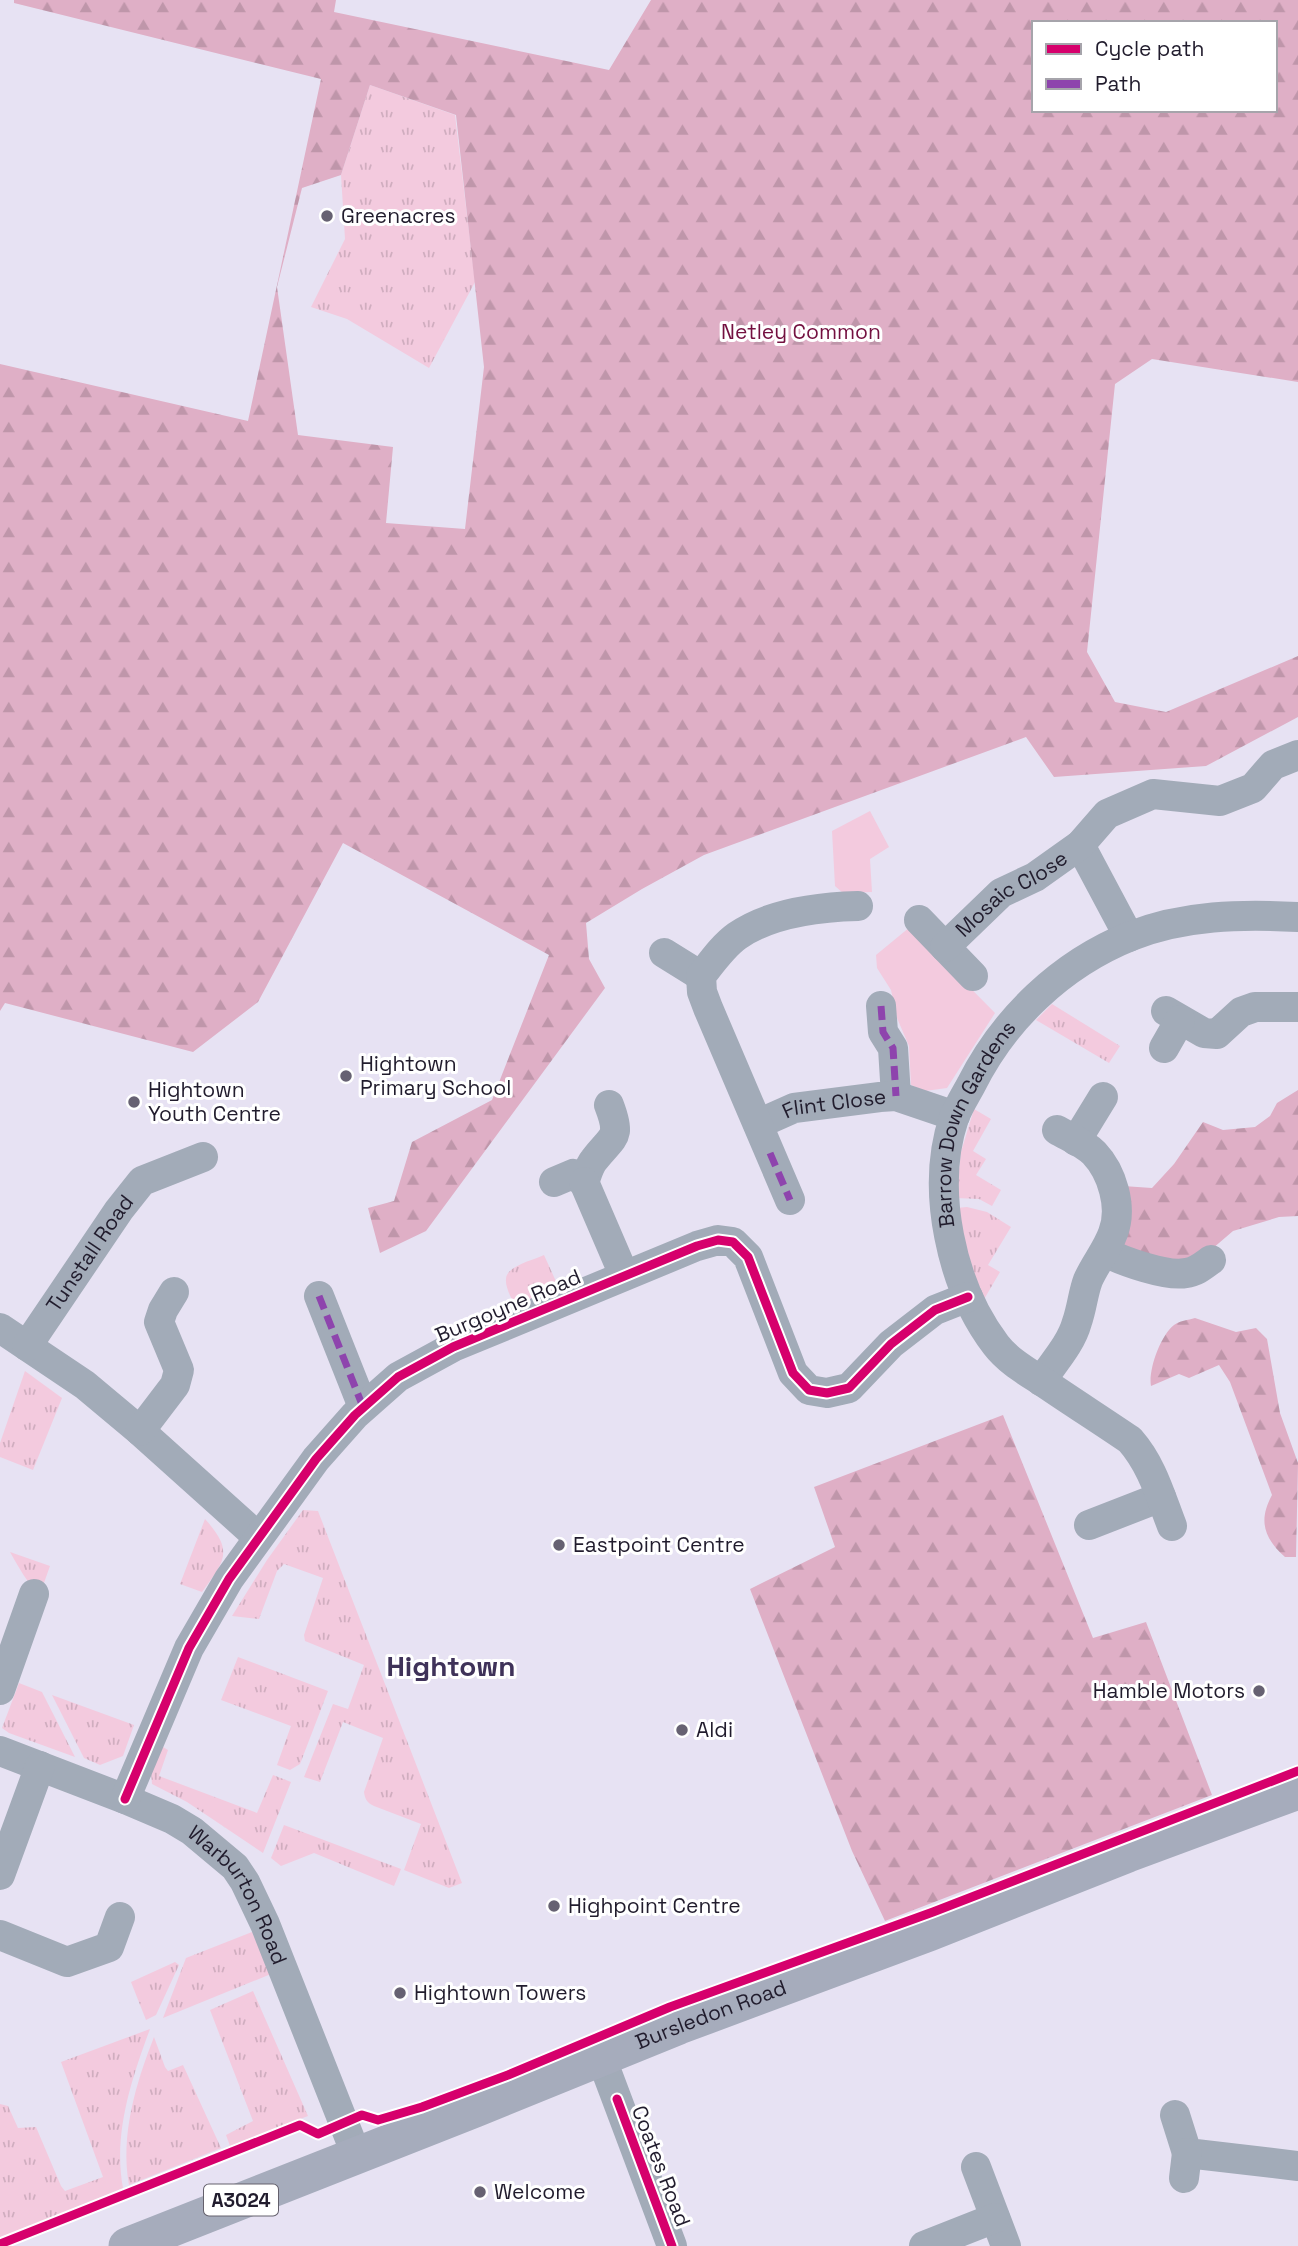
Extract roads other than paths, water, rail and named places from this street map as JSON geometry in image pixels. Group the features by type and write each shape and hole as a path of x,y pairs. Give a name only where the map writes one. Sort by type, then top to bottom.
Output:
{"main road":[{"name":"Bursledon Road","path":"127,2246 679,2025 929,1933 1128,1854 1298,1791"}],"street":[{"name":"Mosaic Close","path":"945,947 1002,893 1035,877 1080,845 1107,814 1153,794 1220,801 1253,788 1273,765 1298,755"},
{"name":"Mosaic Close","path":"1080,845 1129,937"},
{"path":"664,953 701,976 724,947 739,934 801,910 821,896 858,906"},
{"name":"Barrow Down Gardens","path":"1172,1526 1144,1456 1130,1440 1010,1360 998,1348 968,1297 957,1269 944,1203 948,1140 955,1116 979,1069 1007,1027 1025,1006 1071,970 1129,937 1174,922 1259,915 1298,917"},
{"name":"Mosaic Close","path":"919,920 973,976"},
{"name":"Flint Close","path":"701,976 702,992 708,1008 790,1200"},
{"path":"881,1006 883,1031 892,1048 896,1096"},
{"path":"1164,1048 1173,1016 1204,1033 1217,1034 1241,1012 1255,1007 1298,1007"},
{"name":"Flint Close","path":"758,1124 794,1108 896,1096 955,1116"},
{"path":"1041,1381 1068,1343 1077,1324 1088,1279 1105,1252 1114,1229 1117,1206 1104,1166 1092,1151 1067,1136 1103,1097"},
{"path":"584,1182 592,1162 611,1142 616,1125 609,1105"},
{"name":"Tunstall Road","path":"27,1346 119,1210 142,1181 203,1157"},
{"path":"554,1182 573,1174 584,1182 624,1275"},
{"name":"Burgoyne Road","path":"125,1798 189,1648 229,1580 316,1459 363,1407 398,1377 453,1347 624,1275 697,1246 718,1241 733,1242 748,1257 793,1373 810,1390 827,1393 849,1388 891,1343 935,1310 968,1297"},
{"path":"1105,1252 1127,1264 1188,1282 1194,1271 1211,1260"},
{"path":"140,1431 175,1385 179,1370 159,1322 174,1292"},
{"path":"319,1296 363,1407"},
{"path":"0,1328 85,1385 258,1538"},
{"path":"1089,1525 1161,1497"},
{"path":"0,1690 34,1594"},
{"name":"Warburton Road","path":"0,1751 125,1798 172,1819 192,1830 235,1867 265,1924 356,2154"},
{"path":"0,1875 40,1766"},
{"path":"0,1935 67,1962 109,1947 120,1917"},
{"name":"Coates Road","path":"601,2057 672,2246"},
{"path":"1175,2115 1186,2165 1298,2166"},
{"path":"976,2167 1006,2246"},
{"path":"924,2246 995,2218"}],"place":[{"name":"Greenacres","path":"327,216"},
{"name":"Hightown Primary School","path":"346,1076"},
{"name":"Hightown Youth Centre","path":"134,1102"},
{"name":"Eastpoint Centre","path":"559,1545"},
{"name":"Hamble Motors","path":"1259,1691"},
{"name":"Aldi","path":"682,1730"},
{"name":"Highpoint Centre","path":"554,1906"},
{"name":"Hightown Towers","path":"400,1993"},
{"name":"Welcome","path":"480,2192"}],"district":[{"name":"Hightown","path":"451,1666"}],"park label":[{"name":"Netley Common","path":"801,332"}]}
